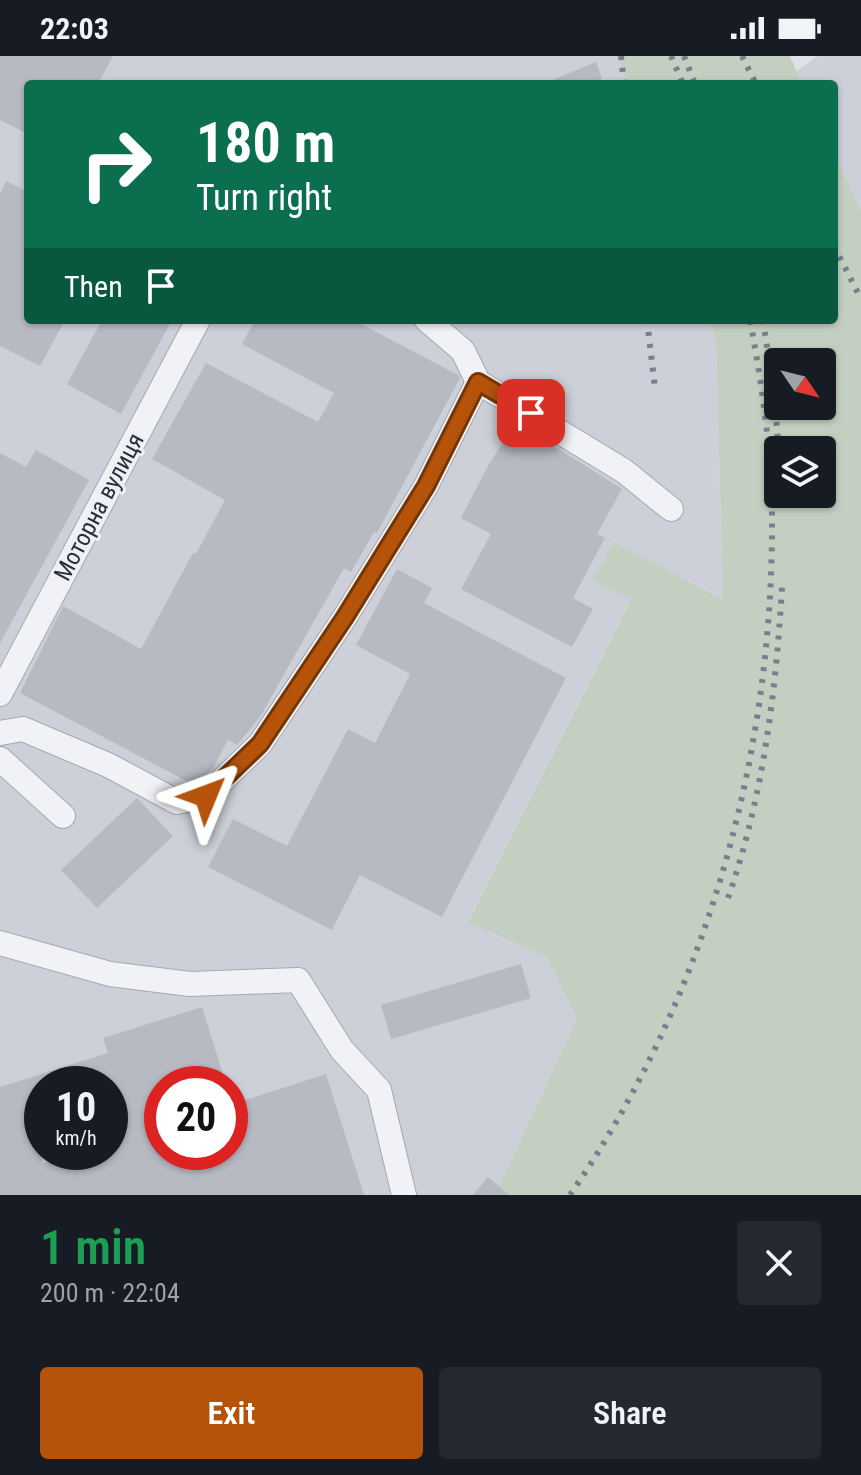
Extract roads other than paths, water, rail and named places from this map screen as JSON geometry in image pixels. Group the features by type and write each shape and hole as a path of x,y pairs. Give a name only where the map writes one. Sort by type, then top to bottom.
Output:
{"lane":[{"name":"Моторна вулиця","path":"0,694 196,324"},
{"path":"432,324 463,351 478,382 624,471 671,509"},
{"path":"0,733 23,729 108,765 177,802 206,796 260,744 345,617 426,486 478,382"},
{"path":"0,759 63,816"},
{"path":"0,943 110,974 190,984 298,980 342,1050 379,1090 404,1195"}],"railway":[{"path":"621,56 624,80"},
{"path":"671,56 681,80"},
{"path":"684,56 693,80"},
{"path":"742,56 754,80"},
{"path":"838,254 861,299"},
{"path":"647,324 655,388"},
{"path":"570,1195 618,1119 659,1040 694,958 722,873 744,786 760,698 769,609 772,519 766,419 751,324"},
{"path":"764,324 767,348"},
{"path":"776,420 778,436"},
{"path":"728,898 750,822 766,744 782,587"}]}
